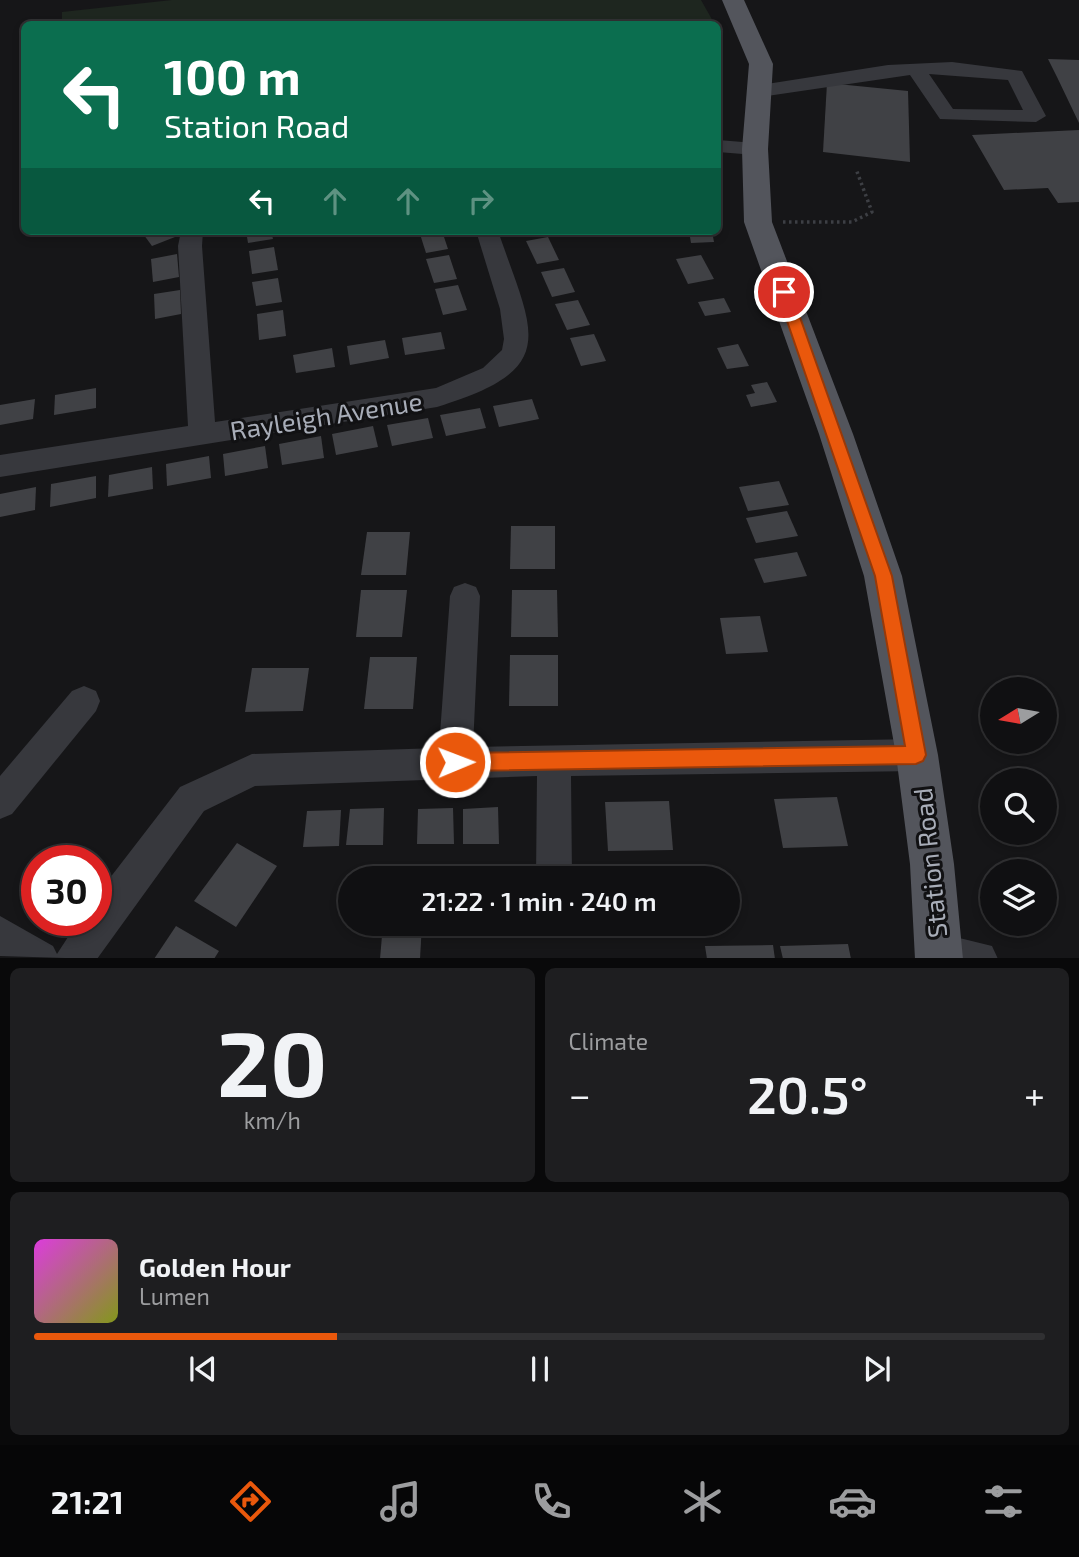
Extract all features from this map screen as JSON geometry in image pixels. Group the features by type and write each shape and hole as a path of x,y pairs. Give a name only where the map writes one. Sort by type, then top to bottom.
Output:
{"main road":[{"name":"Station Road","path":"733,0 761,64 755,149 758,222 836,434 883,576 916,755 932,864 952,956"}],"street":[{"path":"761,91 916,69 979,67 1015,75 1036,116 947,115 916,69"},
{"path":"721,146 755,149"},
{"path":"191,235 202,434"},
{"name":"Rayleigh Avenue","path":"0,466 437,397 470,386 498,369 515,352 517,327 488,235"},
{"path":"455,762 465,596"},
{"path":"0,802 84,701"},
{"path":"74,958 152,849 192,799 252,770 455,762 916,755"},
{"path":"554,760 554,866"},
{"path":"0,935 40,958"}],"path":[{"path":"758,222 852,222 872,212 856,169"}],"shaded area":[{"path":"172,0 701,0 713,21 62,21 62,12"}],"building":[{"path":"1048,59 1079,60 1079,123 1057,77"},
{"path":"827,83 908,91 910,162 823,152"},
{"path":"1079,130 1079,202 1058,203 1048,188 1004,190 972,135"},
{"path":"144,235 175,237 152,246"},
{"path":"247,235 272,235 273,239 248,243"},
{"path":"420,235 443,235 448,249 426,253"},
{"path":"690,235 713,235 714,242 691,243"},
{"path":"548,237 559,260 537,264 526,241"},
{"path":"274,247 278,270 252,274 249,251"},
{"path":"177,254 179,277 153,282 151,259"},
{"path":"449,255 457,279 434,283 426,259"},
{"path":"701,255 714,279 688,284 676,259"},
{"path":"564,268 575,292 552,297 541,272"},
{"path":"278,278 282,302 256,306 252,282"},
{"path":"458,285 467,310 443,315 435,289"},
{"path":"180,290 181,314 155,319 154,294"},
{"path":"724,298 731,312 705,316 698,302"},
{"path":"578,300 590,325 567,330 555,304"},
{"path":"283,310 286,336 259,340 257,314"},
{"path":"441,332 445,349 405,355 402,338"},
{"path":"594,334 606,361 581,366 570,338"},
{"path":"385,340 389,358 350,365 347,346"},
{"path":"738,344 749,366 727,369 717,348"},
{"path":"332,348 335,367 296,373 293,355"},
{"path":"767,382 777,402 751,407 746,395 755,393 751,385"},
{"path":"96,388 96,408 54,415 55,395"},
{"path":"35,399 33,419 0,425 0,405"},
{"path":"532,399 539,419 499,427 493,406"},
{"path":"480,408 486,428 446,436 440,415"},
{"path":"428,418 433,438 392,446 387,425"},
{"path":"373,426 378,447 336,455 332,434"},
{"path":"321,436 324,458 282,465 279,444"},
{"path":"265,446 268,468 225,476 223,454"},
{"path":"209,456 211,478 167,486 166,464"},
{"path":"152,467 153,489 108,497 109,475"},
{"path":"96,476 96,498 50,507 51,484"},
{"path":"779,481 789,505 748,511 739,487"},
{"path":"36,487 35,510 0,517 0,494"},
{"path":"787,511 798,536 756,543 746,518"},
{"path":"511,526 555,526 555,569 510,569"},
{"path":"367,532 410,532 406,575 361,575"},
{"path":"797,552 807,576 764,583 754,559"},
{"path":"361,590 407,590 402,637 356,637"},
{"path":"512,590 557,590 558,637 511,637"},
{"path":"760,616 768,652 726,654 720,618"},
{"path":"510,655 558,655 558,706 509,706"},
{"path":"370,657 417,657 413,709 364,709"},
{"path":"252,668 309,668 303,711 245,712"},
{"path":"837,797 848,846 783,848 774,799"},
{"path":"669,801 673,850 608,851 605,802"},
{"path":"498,807 499,844 463,844 463,809"},
{"path":"384,808 383,845 346,845 350,809"},
{"path":"453,808 454,844 417,844 418,809"},
{"path":"341,810 339,846 303,847 307,811"},
{"path":"237,843 277,866 236,927 194,901"},
{"path":"176,926 219,951 215,958 155,958"},
{"path":"382,936 421,936 420,958 380,958"},
{"path":"848,944 851,958 783,958 780,946"},
{"path":"773,945 775,958 707,958 705,946"}],"route":[{"path":"455,762 916,755 883,576 836,434 784,292"}]}
